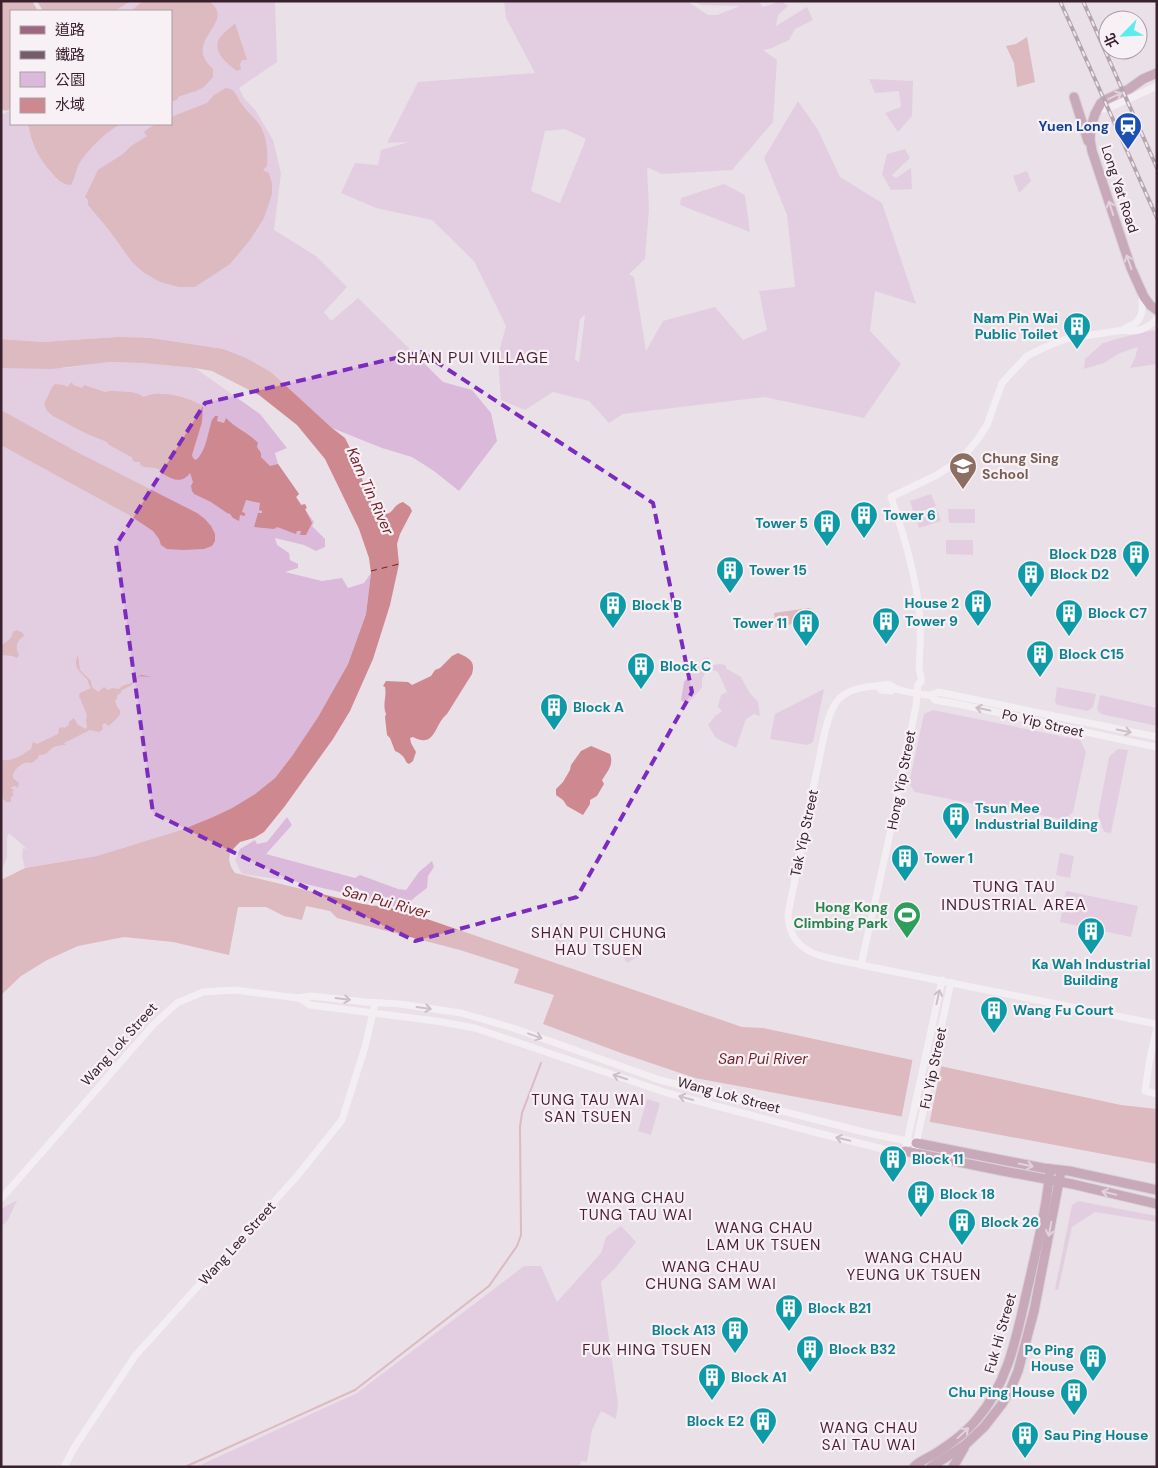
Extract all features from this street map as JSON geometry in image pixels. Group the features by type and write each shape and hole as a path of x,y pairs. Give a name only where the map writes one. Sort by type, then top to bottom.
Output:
{"main road":[{"path":"1096,110 1105,100 1157,73"},
{"path":"1074,97 1080,121 1092,150"},
{"name":"Long Yat Road","path":"1096,110 1090,133 1092,150 1131,268 1142,293 1157,310"},
{"name":"Wang Lok Street","path":"916,1143 1069,1171 1157,1190"},
{"name":"Wang Lok Street","path":"910,1152 1060,1181 1157,1204"},
{"name":"Fuk Hi Street","path":"913,1467 925,1464 967,1430 978,1419 994,1396 1002,1380 1013,1348 1033,1262 1050,1169"},
{"name":"Fuk Hi Street","path":"931,1467 966,1445 1002,1404 1011,1388 1018,1371 1034,1311 1061,1171"},
{"path":"953,1467 966,1445"}],"street":[{"path":"1136,84 1140,93"},
{"path":"1096,110 1109,108 1157,86"},
{"path":"1122,330 1135,324 1140,317 1143,307 1142,293"},
{"path":"1122,330 1144,329 1157,320"},
{"name":"Hong Yip Street","path":"861,965 916,706 918,684 921,682 918,598 906,545 891,497 941,472 968,452 987,425 1002,383 1026,356 1066,339 1122,330"},
{"name":"Tak Yip Street","path":"917,693 894,689 891,691 881,690 878,686 856,688 848,691 832,707 821,746 788,914 792,936 797,943 813,953 861,965 942,980 1157,1026"},
{"name":"Po Yip Street","path":"931,696 938,692 1157,737"},
{"name":"Po Yip Street","path":"917,693 931,696 935,700 1157,747"},
{"name":"Fu Yip Street","path":"910,1152 906,1141 942,980"},
{"name":"Fu Yip Street","path":"910,1152 916,1143 919,1131 951,982"},
{"name":"Wang Lok Street","path":"1,1199 152,1025 177,1003 204,992 235,990 298,998 311,996 400,1004 461,1013 512,1028 660,1080 864,1132 916,1143"},
{"name":"Wang Lok Street","path":"298,998 310,1005 436,1020 475,1028 667,1093 891,1151 910,1152"},
{"name":"Wang Lee Street","path":"64,1467 74,1448 135,1356 292,1181 342,1120 365,1047 376,1003"},
{"path":"1157,1026 1145,1092 1157,1094"}],"highlighted area":[{"path":"421,352 653,503 692,692 577,897 415,941 153,813 116,545 205,403"}],"green space":[{"path":"126,1 275,1 277,62 239,88 244,98 256,111 273,140 281,173 274,230 316,256 347,287 324,312 331,321 358,298 443,382 472,390 491,413 497,441 459,491 434,471 412,457 382,448 332,428 271,372 118,337 42,342 1,339 1,115 10,110 10,125 172,125 172,10 113,10"},
{"path":"504,1 687,1 708,15 717,15 740,6 702,5 691,1 758,1 763,7 781,1 788,6 778,15 776,26 807,7 813,20 795,29 789,40 763,50 777,60 773,122 732,170 662,174 647,167 649,209 645,259 629,274 634,277 646,351 663,321 715,307 743,340 767,330 759,291 795,287 787,215 764,158 798,101 818,130 840,177 882,203 916,304 875,291 870,331 901,364 864,418 764,397 623,414 609,423 589,401 553,392 525,410 501,400 498,356 506,326 474,261 432,220 376,208 341,193 355,163 378,165 381,150 409,142 387,143 418,82 535,73 506,18","holes":["565,129 586,139 560,203 531,191 545,131","585,315 579,363 575,359 580,319"]},
{"path":"869,79 913,81 912,116 898,132 885,113 901,107 899,91 875,93"},
{"path":"905,149 910,158 892,175 896,178 911,168 912,189 891,190 882,174 887,154"},
{"path":"1027,171 1031,181 1019,193 1013,176"},
{"path":"724,184 745,195 750,232 680,205 681,198"},
{"path":"1157,330 1157,364 1130,368 1138,347 1120,353 1104,363 1084,369 1085,359 1103,343 1142,332"},
{"path":"110,362 195,368 260,414 287,448 275,453 278,464 299,494 296,497 314,522 312,526 325,539 325,547 316,551 304,545 275,538 277,545 289,553 290,560 298,564 298,568 285,572 322,581 342,578 348,588 364,583 371,573 366,614 348,664 318,717 275,778 255,794 232,808 181,830 97,856 25,868 22,856 23,848 27,849 9,833 7,837 7,858 1,870 1,368 65,368"},
{"path":"931,494 936,506 914,514 910,501"},
{"path":"937,509 941,521 919,528 915,516"},
{"path":"948,509 975,509 975,523 949,523"},
{"path":"946,540 973,540 973,555 946,554"},
{"path":"708,657 713,665 725,665 727,669 741,677 749,692 758,702 760,716 754,714 746,719 736,748 716,738 708,725 722,711 718,707 721,695 727,692 718,672 708,668 702,679 702,688 687,704 681,700 684,682 704,658"},
{"path":"1057,687 1096,694 1093,707 1088,711 1057,705 1055,701"},
{"path":"824,689 813,742 807,745 770,739 775,714"},
{"path":"1100,695 1157,708 1157,726 1101,714 1097,709"},
{"path":"933,710 1080,740 1086,752 1073,812 1064,820 915,792 909,784 924,714"},
{"path":"1118,749 1128,750 1111,833 1104,832 1098,815 1109,757"},
{"path":"287,817 292,825 266,854 355,878 360,875 398,889 406,890 419,872 432,861 434,867 428,876 427,888 404,909 359,897 360,890 355,887 352,895 293,881 242,874 235,860 240,849 255,840 257,844 267,842"},
{"path":"1060,853 1074,856 1070,878 1056,875"},
{"path":"1066,891 1138,906 1131,937 1060,922"},
{"path":"562,923 572,937 559,945 550,931"},
{"path":"634,940 642,954 627,963 619,950"},
{"path":"647,1099 660,1103 651,1135 638,1131"},
{"path":"17,1200 8,1220 1,1227 1,1209"},
{"path":"1078,1201 1157,1216 1157,1222 1095,1212 1072,1227 1058,1290 1055,1289 1072,1205"},
{"path":"621,1226 636,1242 617,1266 601,1282 618,1403 616,1419 601,1411 592,1430 587,1462 581,1461 580,1467 196,1467 357,1393 524,1266 541,1266 557,1302 601,1253 606,1237"}],"water":[{"path":"1,1 32,1 37,10 10,10 10,109 6,111 1,109"},
{"path":"37,1 130,1 116,10 42,10"},
{"path":"143,1 209,1 216,8 218,15 203,49 205,59 213,69 213,77 204,87 178,97 178,99 172,102 172,10 132,10"},
{"path":"235,23 247,60 242,60 240,64 241,69 237,71 221,56 217,46 221,36"},
{"path":"1027,37 1035,82 1017,87 1014,63 1006,46 1016,44"},
{"path":"226,88 232,90 262,129 267,150 267,166 263,170 269,173 272,194 264,218 250,240 230,264 195,287 179,287 160,282 143,272 132,262 88,205 88,200 85,197 98,170 147,136 144,132 147,129 156,125 172,125 172,117 207,103 214,95"},
{"path":"28,125 120,125 104,135 88,151 80,162 71,185 65,184 54,175 39,156 31,138"},
{"name":"San Pui River","path":"118,337 150,338 223,349 246,358 271,372 345,438 370,500 379,513 390,513 403,502 412,511 397,544 399,564 390,605 373,659 350,711 333,739 264,832 254,838 240,842 230,853 229,860 235,873 363,904 391,908 742,1027 763,1028 1121,1105 1157,1109 1157,1164 695,1078 543,1024 554,995 514,983 519,969 460,950 337,918 330,911 306,906 302,920 284,916 266,907 238,907 229,955 173,942 124,937 78,946 47,960 21,976 1,995 1,880 25,868 97,856 181,830 232,808 255,794 275,778 318,717 348,664 366,614 371,573 369,558 359,529 325,459 297,425 259,395 212,371 195,368 110,362 52,369 1,368 1,339 42,342"},
{"path":"72,382 73,385 82,388 84,385 105,392 131,392 143,397 155,394 174,395 203,406 202,422 192,455 196,460 204,447 212,420 215,416 218,416 217,421 224,423 226,418 258,443 257,447 261,457 270,466 278,464 299,494 296,497 301,505 305,504 307,508 305,509 312,523 306,535 300,535 301,531 297,531 296,534 277,527 274,529 254,527 258,513 262,513 259,510 260,503 246,500 242,512 245,513 245,516 240,515 239,521 211,502 194,494 190,473 180,480 169,478 160,470 140,465 140,462 132,460 133,458 109,445 107,442 53,416 47,411 44,403 51,388 55,384 67,387"},
{"path":"1,410 77,452 197,513 211,526 215,534 215,541 212,546 204,549 167,549 161,545 153,531 129,515 1,445"},
{"path":"809,608 813,611 813,621 807,619 800,623 796,621 792,624 776,628 774,613"},
{"path":"17,630 23,633 24,636 17,645 19,655 17,658 1,655 1,646"},
{"path":"458,653 471,660 473,666 472,674 434,734 426,740 410,738 416,752 413,761 409,764 402,755 395,751 387,735 384,707 385,687 383,686 386,681 408,682 412,685 431,676 435,670"},
{"path":"78,655 80,670 91,681 92,687 98,692 104,687 108,690 112,688 119,689 138,678 132,685 117,695 115,700 120,715 109,726 104,723 103,729 99,732 90,730 64,743 66,745 59,745 45,754 39,755 32,763 26,763 18,767 13,774 13,778 19,783 18,788 15,786 11,787 14,790 12,792 14,795 11,797 11,802 6,802 1,797 1,760 9,760 20,756 31,749 33,742 37,744 58,734 59,728 69,725 69,722 74,718 78,725 86,729 87,727 87,715 79,696 80,693 91,688 86,678 77,668"},
{"path":"591,746 610,754 611,761 610,767 602,780 604,784 597,796 590,800 590,804 583,815 567,806 556,795 556,789 563,782 571,765 581,751"}],"pier":[{"path":"913,1057 942,1063 929,1125 901,1120"}],"waterway":[{"path":"185,1467 355,1390 489,1286 517,1246 521,1235 520,1127 522,1113 541,1063"}],"ferry route":[{"path":"371,571 399,564"}],"railway":[{"path":"1060,1 1157,218"},
{"path":"1083,1 1157,168"}],"place":[{"name":"Yuen Long","path":"1128,150"},
{"name":"Nam Pin Wai Public Toilet","path":"1077,350"},
{"name":"Chung Sing School","path":"963,490"},
{"name":"Tower 6","path":"864,539"},
{"name":"Tower 5","path":"827,547"},
{"name":"Block D28","path":"1136,578"},
{"name":"Tower 15","path":"730,594"},
{"name":"Block D2","path":"1031,598"},
{"name":"House 2","path":"978,627"},
{"name":"Block B","path":"613,629"},
{"name":"Block C7","path":"1069,637"},
{"name":"Tower 9","path":"886,645"},
{"name":"Tower 11","path":"806,647"},
{"name":"Block C15","path":"1040,678"},
{"name":"Block C","path":"641,690"},
{"name":"Block A","path":"554,731"},
{"name":"Tsun Mee Industrial Building","path":"956,840"},
{"name":"Tower 1","path":"905,882"},
{"name":"Hong Kong Climbing Park","path":"907,939"},
{"name":"Ka Wah Industrial Building","path":"1091,955"},
{"name":"Wang Fu Court","path":"994,1034"},
{"name":"Block 11","path":"893,1183"},
{"name":"Block 18","path":"921,1218"},
{"name":"Block 26","path":"962,1246"},
{"name":"Block B21","path":"789,1332"},
{"name":"Block A13","path":"735,1354"},
{"name":"Block B32","path":"810,1373"},
{"name":"Po Ping House","path":"1093,1382"},
{"name":"Block A1","path":"712,1401"},
{"name":"Chu Ping House","path":"1074,1416"},
{"name":"Block E2","path":"763,1445"},
{"name":"Sau Ping House","path":"1025,1459"}],"district":[{"name":"SHAN PUI VILLAGE","path":"473,357"},
{"name":"TUNG TAU INDUSTRIAL AREA","path":"1014,895"},
{"name":"SHAN PUI CHUNG HAU TSUEN","path":"599,942"},
{"name":"TUNG TAU WAI SAN TSUEN","path":"588,1108"},
{"name":"WANG CHAU TUNG TAU WAI","path":"636,1206"},
{"name":"WANG CHAU LAM UK TSUEN","path":"764,1236"},
{"name":"WANG CHAU YEUNG UK TSUEN","path":"914,1266"},
{"name":"WANG CHAU CHUNG SAM WAI","path":"711,1276"},
{"name":"FUK HING TSUEN","path":"647,1350"},
{"name":"WANG CHAU SAI TAU WAI","path":"869,1436"}],"water label":[{"name":"Kam Tin River","path":"370,491"}]}
